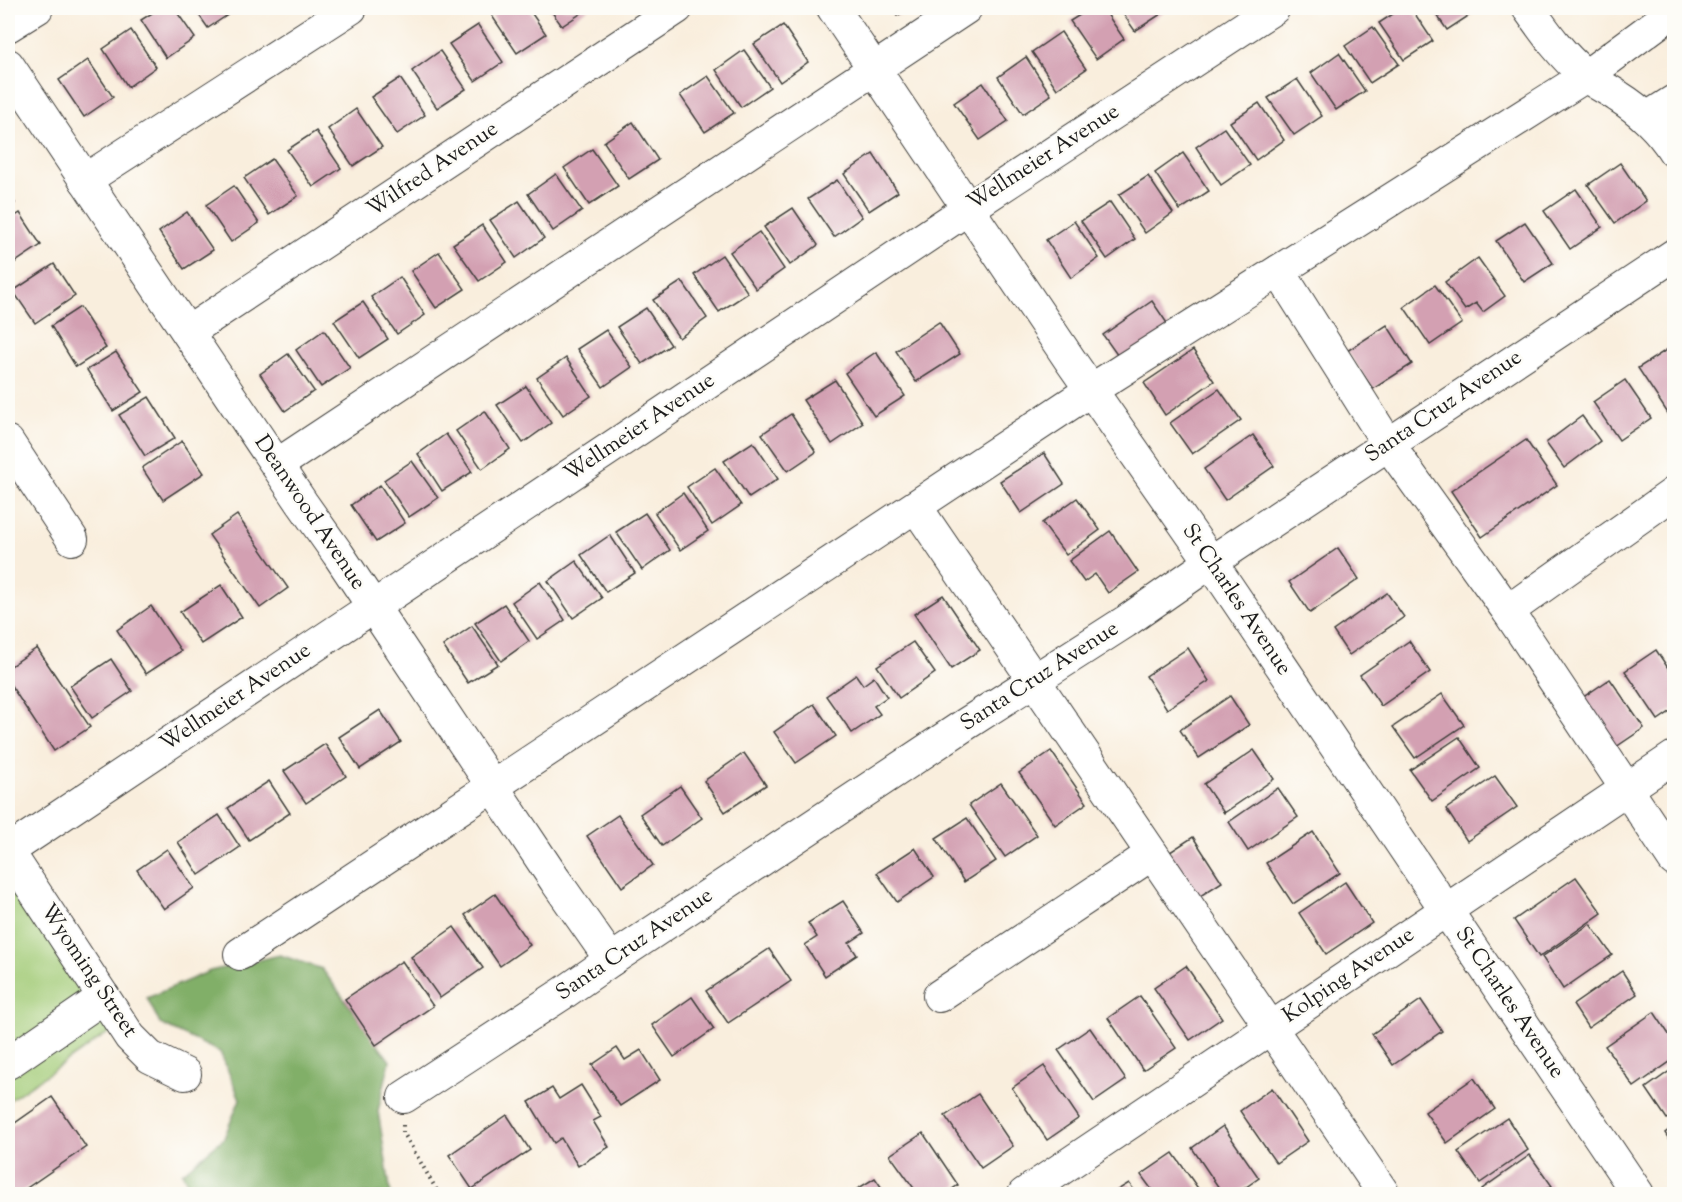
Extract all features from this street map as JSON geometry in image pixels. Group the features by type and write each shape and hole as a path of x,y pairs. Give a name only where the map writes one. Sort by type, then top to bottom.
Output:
{"street":[{"path":"8,26 37,8"},
{"path":"85,180 351,8"},
{"name":"Wilfred Avenue","path":"188,332 677,8"},
{"name":"St Charles Avenue","path":"832,8 1091,390 1211,562 1638,1194"},
{"path":"276,465 966,8"},
{"name":"Wellmeier Avenue","path":"8,851 969,208 1274,8"},
{"path":"1528,8 1562,55 1586,76 1622,98 1647,118 1669,142 1674,151"},
{"path":"240,954 1091,390 1586,76 1674,11"},
{"name":"Deanwood Avenue","path":"8,65 611,960"},
{"path":"1647,118 1674,101"},
{"name":"Santa Cruz Avenue","path":"404,1097 966,724 1125,622 1211,562 1674,255"},
{"path":"1280,271 1388,444 1508,611 1674,860"},
{"path":"8,442 72,539"},
{"path":"1508,611 1674,494"},
{"path":"916,507 1384,1194"},
{"name":"Kolping Avenue","path":"1024,1194 1674,758"},
{"name":"Wyoming Street","path":"8,851 130,1037 150,1057 185,1074"},
{"path":"939,996 1152,855"},
{"path":"8,1063 104,997"}],"path":[{"path":"404,1097 403,1132 439,1194"}],"green space":[{"path":"8,851 121,1024 8,1101"},
{"path":"280,955 322,969 390,1061 378,1111 391,1194 194,1194 182,1173 224,1138 240,1099 220,1052 160,1024 147,998 210,971"}],"building":[{"path":"160,8 174,8 195,38 166,58 141,20"},
{"path":"194,8 238,8 208,28"},
{"path":"504,8 528,8 546,34 517,53 492,16"},
{"path":"549,8 589,8 562,26"},
{"path":"891,8 910,8 897,16"},
{"path":"1091,8 1103,8 1124,39 1096,59 1070,21"},
{"path":"1119,8 1161,8 1164,12 1135,31"},
{"path":"1402,8 1411,8 1433,41 1404,60 1379,23"},
{"path":"1432,8 1474,8 1476,11 1447,30"},
{"path":"478,25 503,62 475,81 449,44"},
{"path":"783,25 808,62 780,82 754,44"},
{"path":"1373,27 1399,64 1370,83 1345,46"},
{"path":"131,30 156,67 128,87 103,49"},
{"path":"1061,32 1086,69 1057,89 1032,52"},
{"path":"744,50 770,87 741,107 716,70"},
{"path":"440,51 466,89 437,108 412,71"},
{"path":"1339,53 1365,91 1336,110 1311,73"},
{"path":"1026,57 1051,95 1023,114 998,77"},
{"path":"88,60 113,97 84,117 59,80"},
{"path":"708,76 734,113 705,132 680,95"},
{"path":"400,78 425,115 397,134 371,97"},
{"path":"1297,79 1322,116 1294,135 1268,98"},
{"path":"983,83 1008,121 980,140 954,103"},
{"path":"1259,103 1284,140 1256,160 1230,122"},
{"path":"356,109 382,147 353,166 328,129"},
{"path":"633,122 658,160 629,179 604,142"},
{"path":"1224,128 1250,165 1221,185 1196,147"},
{"path":"316,131 341,168 313,187 287,150"},
{"path":"592,149 618,186 589,205 564,168"},
{"path":"1183,153 1209,191 1180,210 1155,173"},
{"path":"873,154 898,192 869,211 844,174"},
{"path":"272,159 298,196 269,215 244,178"},
{"path":"1620,163 1646,201 1615,223 1588,185"},
{"path":"556,174 582,211 553,231 528,194"},
{"path":"1148,176 1173,213 1145,233 1119,195"},
{"path":"837,180 862,217 834,237 808,199"},
{"path":"234,186 259,223 231,242 206,205"},
{"path":"1576,189 1602,227 1570,249 1544,211"},
{"path":"8,191 15,203 8,208"},
{"path":"519,201 544,238 516,258 490,220"},
{"path":"1110,202 1135,239 1107,259 1081,221"},
{"path":"793,208 818,245 790,265 764,227"},
{"path":"187,212 213,250 184,269 159,232"},
{"path":"20,213 41,245 8,267 8,221"},
{"path":"1074,221 1099,258 1071,278 1046,240"},
{"path":"1525,222 1553,263 1524,282 1496,241"},
{"path":"482,225 507,262 479,281 453,244"},
{"path":"759,232 784,269 756,289 730,252"},
{"path":"439,252 465,289 436,308 411,271"},
{"path":"722,255 748,293 719,312 694,275"},
{"path":"1478,258 1505,296 1483,312 1476,303 1465,310 1445,282"},
{"path":"54,264 75,296 35,323 13,291"},
{"path":"400,277 425,315 397,334 371,297"},
{"path":"682,281 707,318 679,338 653,300"},
{"path":"1435,285 1462,323 1430,345 1404,307"},
{"path":"1152,301 1173,332 1125,366 1103,335"},
{"path":"363,302 388,339 359,358 334,321"},
{"path":"80,307 106,348 76,367 51,326"},
{"path":"646,308 671,345 642,364 617,327"},
{"path":"939,322 960,354 916,382 896,351"},
{"path":"1387,325 1412,364 1373,389 1347,351"},
{"path":"324,330 350,368 321,387 296,350"},
{"path":"606,330 632,367 603,387 577,349"},
{"path":"1674,345 1674,412 1669,415 1638,368"},
{"path":"1193,350 1214,381 1165,415 1144,383"},
{"path":"116,352 143,392 113,411 87,370"},
{"path":"876,352 905,396 874,416 845,373"},
{"path":"288,354 314,391 285,411 260,374"},
{"path":"566,358 591,396 563,415 537,378"},
{"path":"835,380 863,423 832,444 803,400"},
{"path":"1625,380 1651,418 1619,440 1593,402"},
{"path":"526,386 551,423 523,443 497,405"},
{"path":"1219,389 1241,420 1192,454 1170,423"},
{"path":"149,397 175,438 145,456 119,415"},
{"path":"485,411 510,449 482,469 456,431"},
{"path":"791,414 816,452 788,471 762,434"},
{"path":"1582,416 1600,441 1564,468 1546,443"},
{"path":"446,434 472,472 442,491 418,454"},
{"path":"1253,435 1274,466 1225,500 1204,469"},
{"path":"1526,440 1557,485 1482,537 1451,491"},
{"path":"182,441 204,473 163,500 142,468"},
{"path":"753,442 778,479 749,498 724,461"},
{"path":"1044,453 1064,484 1021,513 1000,481"},
{"path":"412,461 438,498 409,517 384,480"},
{"path":"715,468 741,505 712,525 687,487"},
{"path":"380,485 405,523 376,542 351,505"},
{"path":"683,493 708,531 680,550 655,513"},
{"path":"1077,498 1100,530 1066,555 1042,523"},
{"path":"645,513 670,550 642,570 616,532"},
{"path":"237,515 288,588 260,608 209,535"},
{"path":"1110,531 1138,572 1108,593 1095,574 1084,582 1069,561"},
{"path":"610,535 635,573 606,592 581,555"},
{"path":"1338,548 1359,579 1310,613 1289,582"},
{"path":"576,561 602,598 573,618 548,581"},
{"path":"540,582 565,620 537,639 512,602"},
{"path":"221,585 242,617 201,644 180,612"},
{"path":"1387,593 1404,617 1349,655 1333,631"},
{"path":"943,595 980,650 951,669 914,614"},
{"path":"504,604 529,641 501,661 475,623"},
{"path":"151,606 181,651 146,674 117,630"},
{"path":"472,626 498,664 468,683 443,646"},
{"path":"1409,641 1430,672 1381,706 1360,675"},
{"path":"913,642 935,673 899,698 877,666"},
{"path":"37,648 90,727 54,751 8,681 8,668"},
{"path":"1188,648 1209,681 1167,709 1146,676"},
{"path":"1656,650 1674,677 1674,709 1658,720 1625,671"},
{"path":"111,659 132,691 92,718 70,686"},
{"path":"856,675 863,685 874,677 887,697 874,706 880,714 852,733 826,696"},
{"path":"1610,679 1644,728 1613,749 1579,700"},
{"path":"1442,694 1464,725 1415,758 1393,727"},
{"path":"1230,696 1249,725 1199,758 1180,730"},
{"path":"814,704 836,736 796,763 774,732"},
{"path":"380,710 401,742 360,769 339,737"},
{"path":"1459,737 1480,768 1432,801 1410,770"},
{"path":"325,744 346,776 306,803 284,771"},
{"path":"1254,750 1274,779 1224,813 1204,784"},
{"path":"1051,751 1087,803 1055,825 1019,773"},
{"path":"744,753 766,785 725,812 704,781"},
{"path":"1495,776 1517,807 1467,841 1446,809"},
{"path":"269,781 290,813 249,840 228,808"},
{"path":"1001,783 1037,835 1005,857 969,805"},
{"path":"680,786 702,818 662,846 640,814"},
{"path":"1278,788 1298,817 1248,851 1229,822"},
{"path":"219,815 240,847 199,875 178,842"},
{"path":"618,815 653,865 622,887 587,836"},
{"path":"967,818 996,861 964,882 936,838"},
{"path":"1313,832 1340,873 1293,904 1266,863"},
{"path":"1193,837 1222,882 1194,900 1164,856"},
{"path":"915,848 934,877 897,902 877,873"},
{"path":"167,849 194,888 164,909 137,870"},
{"path":"1576,877 1602,913 1539,957 1514,920"},
{"path":"1345,882 1372,923 1326,954 1299,913"},
{"path":"495,894 530,945 500,966 465,915"},
{"path":"843,901 864,933 849,943 857,955 825,976 805,945 817,937 808,923"},
{"path":"1590,924 1612,955 1563,989 1542,957"},
{"path":"454,927 483,968 440,998 411,957"},
{"path":"769,949 791,981 728,1023 706,991"},
{"path":"402,961 433,1006 376,1045 345,999"},
{"path":"1186,966 1222,1018 1190,1040 1154,988"},
{"path":"1622,971 1637,994 1588,1028 1573,1005"},
{"path":"1140,996 1176,1048 1143,1070 1108,1018"},
{"path":"692,997 714,1029 674,1057 652,1025"},
{"path":"1421,1000 1442,1031 1393,1065 1372,1034"},
{"path":"1654,1012 1674,1042 1674,1059 1634,1087 1605,1046"},
{"path":"1090,1028 1126,1080 1094,1102 1058,1050"},
{"path":"617,1048 625,1060 641,1050 660,1080 620,1106 592,1065"},
{"path":"1044,1066 1079,1118 1047,1140 1012,1088"},
{"path":"1674,1068 1674,1114 1667,1119 1646,1088"},
{"path":"1474,1078 1495,1109 1447,1143 1425,1112"},
{"path":"581,1085 601,1117 593,1121 609,1147 578,1166 561,1138 554,1143 529,1102 552,1088 559,1099"},
{"path":"1272,1088 1308,1141 1276,1163 1240,1111"},
{"path":"978,1094 1013,1146 981,1168 945,1116"},
{"path":"52,1097 86,1147 18,1194 8,1194 8,1128"},
{"path":"507,1115 530,1150 472,1189 449,1155"},
{"path":"1507,1118 1528,1150 1480,1183 1458,1152"},
{"path":"1223,1126 1259,1178 1236,1194 1223,1194 1192,1148"},
{"path":"1674,1126 1674,1147 1665,1133"},
{"path":"923,1133 958,1185 945,1194 918,1194 890,1155"},
{"path":"1173,1153 1202,1194 1155,1194 1141,1175"},
{"path":"1530,1155 1552,1186 1539,1194 1486,1194 1482,1189"},
{"path":"875,1178 886,1194 849,1194"},
{"path":"1129,1183 1137,1194 1111,1194"}]}
